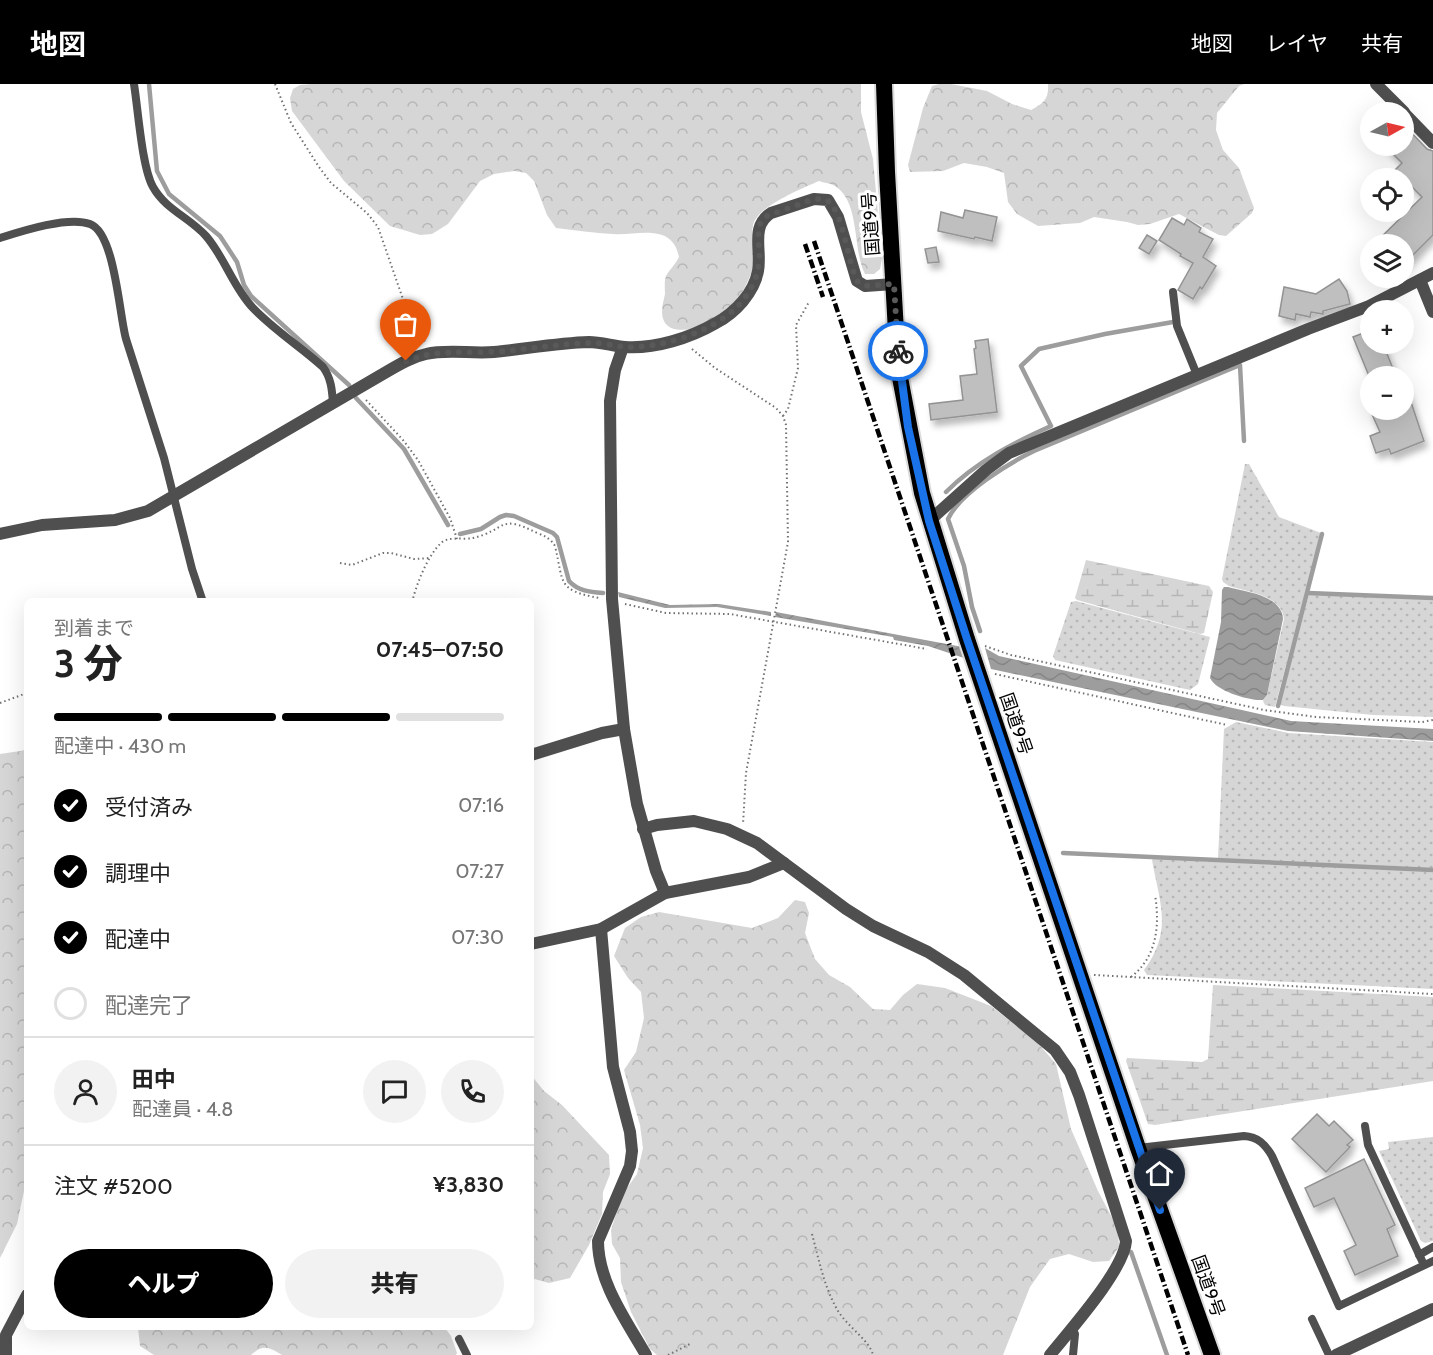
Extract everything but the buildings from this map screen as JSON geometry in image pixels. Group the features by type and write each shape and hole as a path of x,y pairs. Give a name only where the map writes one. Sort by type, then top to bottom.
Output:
{"highway":[{"name":"国道9号","path":"884,84 898,367 914,458 929,521 1138,1148 1212,1355"}],"street":[{"path":"1376,84 1393,102"},
{"path":"1414,123 1433,143"},
{"path":"0,534 42,525 126,518 148,511 406,361 429,354 490,352 589,342 623,347 650,345 684,337 717,323 746,297 758,274 760,250 758,229 764,217 814,199 828,200 836,210 857,281 865,286 894,284"},
{"path":"929,521 986,470 1009,453 1369,306 1433,273"},
{"path":"1420,280 1433,312"},
{"path":"623,347 615,370 610,400 612,599 624,729 632,782 643,829 665,893"},
{"path":"534,754 602,733 624,729"},
{"path":"643,829 657,825 694,822 711,824 757,843 873,927 928,952 954,968 1046,1041 1064,1061 1079,1095 1126,1247 1112,1275 1050,1355"},
{"path":"534,943 601,929 665,893 749,877 784,863"},
{"path":"601,929 613,1067 630,1132 632,1151 630,1166 598,1241 598,1253 607,1285 646,1355"},
{"path":"6,1355 6,1335 24,1301"},
{"path":"1336,1355 1433,1309"}],"lane":[{"path":"134,84 147,170 152,186 166,205 205,235 254,309 323,367 331,384 333,403"},
{"path":"0,238 67,222 90,224 102,235 112,263 121,319 164,458 202,598"},
{"path":"1173,292 1177,326 1197,375"},
{"path":"1365,1125 1368,1145 1424,1265"},
{"path":"1138,1148 1244,1136 1250,1136 1263,1143 1272,1156 1339,1306 1433,1261"},
{"path":"1419,1255 1433,1247"},
{"path":"1312,1319 1329,1355"},
{"path":"1072,1327 1075,1334 1072,1355"},
{"path":"459,1339 466,1355"}],"path":[{"path":"275,84 291,123 325,175 336,188 367,213 378,227 404,302 429,354"},
{"path":"783,416 788,409 798,368 796,326 809,302"},
{"path":"684,337 707,362 776,408 783,416 786,425 788,542 746,773 742,835"},
{"path":"356,389 403,440 418,460 450,518 457,539"},
{"path":"413,598 431,558 441,543 446,540 476,537 504,524 518,524 553,542 562,580 566,587 572,592 607,600"},
{"path":"340,563 352,565 383,553 392,553 414,560 431,558"},
{"path":"617,602 666,613 730,614 773,620 927,649"},
{"path":"967,639 1011,655 1264,710 1316,717 1422,722 1433,720"},
{"path":"978,670 1227,725"},
{"path":"0,703 24,694"},
{"path":"1131,977 1148,960 1156,936 1158,920 1155,895"},
{"path":"1100,975 1433,994"},
{"path":"812,1234 824,1282 838,1311 850,1329 865,1340 873,1355"},
{"path":"668,1355 692,1343"}],"green space":[{"path":"861,84 861,112 873,159 882,259 880,269 874,274 865,274 858,252 855,226 848,201 833,185 819,181 773,203 758,216 752,229 755,253 749,279 728,312 700,327 675,329 668,326 662,315 665,278 679,257 675,246 669,239 652,233 613,234 556,228 547,215 534,181 526,173 514,171 494,174 480,181 448,224 432,234 420,235 390,226 344,181 292,111 290,98 293,89 300,85"},
{"path":"939,84 987,91 1012,104 1031,110 1045,100 1048,84 1244,84 1239,86 1217,113 1216,130 1223,150 1239,168 1254,208 1252,213 1226,236 1219,235 1179,214 1150,224 1138,225 1094,217 1080,223 1038,226 1017,214 1008,202 1004,173 964,163 943,171 910,172 908,165 923,108 932,86"},
{"path":"1245,464 1249,464 1279,517 1321,533 1275,707 1265,705 1263,701 1267,695 1284,619 1282,611 1271,600 1229,586 1222,579"},
{"path":"1086,560 1209,586 1213,592 1204,633 1200,634 1077,600 1075,598"},
{"path":"1309,594 1433,599 1433,717 1373,715 1280,704"},
{"path":"1076,601 1210,637 1198,684 1190,690 1055,660 1053,656 1071,602"},
{"path":"1236,722 1289,733 1433,742 1433,989 1147,975 1144,970 1159,942 1162,917 1152,860 1155,857 1213,862 1218,859 1224,729"},
{"path":"24,750 24,1191 17,1224 0,1258 0,754"},
{"path":"795,900 805,902 809,913 805,933 815,959 829,975 850,987 873,1009 890,1010 917,984 945,988 991,1006 1036,1041 1056,1064 1071,1129 1098,1191 1118,1229 1119,1247 1109,1261 1093,1262 1069,1254 1050,1259 1030,1287 1003,1355 657,1355 650,1349 631,1312 621,1282 620,1258 612,1244 611,1230 622,1195 637,1174 643,1148 640,1125 624,1070 636,1052 644,1018 641,992 628,978 614,956 625,928 641,917 659,912 752,928 778,918"},
{"path":"1213,985 1433,997 1433,1081 1155,1125 1148,1124 1126,1061 1127,1058 1202,1062 1208,1059"},
{"path":"534,1079 609,1155 610,1174 603,1192 602,1214 589,1245 570,1278 549,1283 534,1279"},
{"path":"1433,1137 1433,1241 1425,1243 1421,1241 1379,1151 1389,1149 1388,1142"},
{"path":"138,1330 446,1330 457,1353 456,1355 282,1355 263,1348 251,1355 154,1355 140,1346"}],"water":[{"path":"1224,587 1262,596 1277,605 1281,611 1283,619 1267,695 1263,700 1250,699 1226,691 1213,683 1210,678 1221,622"},
{"path":"618,592 670,605 719,604 771,612 771,616 717,607 665,608 619,597"},
{"path":"776,612 968,648 973,661 928,646 894,640 893,637 775,617"},
{"path":"985,648 999,656 1291,721 1433,729 1433,741 1288,731 991,669"}],"waterway":[{"path":"149,84 157,171 169,194 220,236 237,262 244,285 251,296 349,385"},
{"path":"946,492 970,471 996,454 1051,426 1021,366 1039,349 1173,322"},
{"path":"980,631 972,607 964,566 948,519 963,499 986,480 1034,451 1240,365 1244,441"},
{"path":"356,398 404,449 448,525"},
{"path":"460,534 481,529 500,517 514,516 553,533 557,537 569,581 584,590 603,593"},
{"path":"1278,706 1322,534"},
{"path":"1308,593 1433,598"},
{"path":"1063,853 1433,870"},
{"path":"1131,1252 1167,1355"}],"railway":[{"path":"814,241 1188,1355"},
{"path":"805,244 823,297"}],"way so far":[{"path":"406,361 429,354 490,352 589,342 638,347 674,340 705,329 726,317 746,297 753,285 758,274 759,263 758,229 764,217 814,199 828,200 836,210 857,281 871,287 894,284 898,351"}],"route":[{"path":"898,351 898,367 908,427 929,521 1160,1210"}]}
